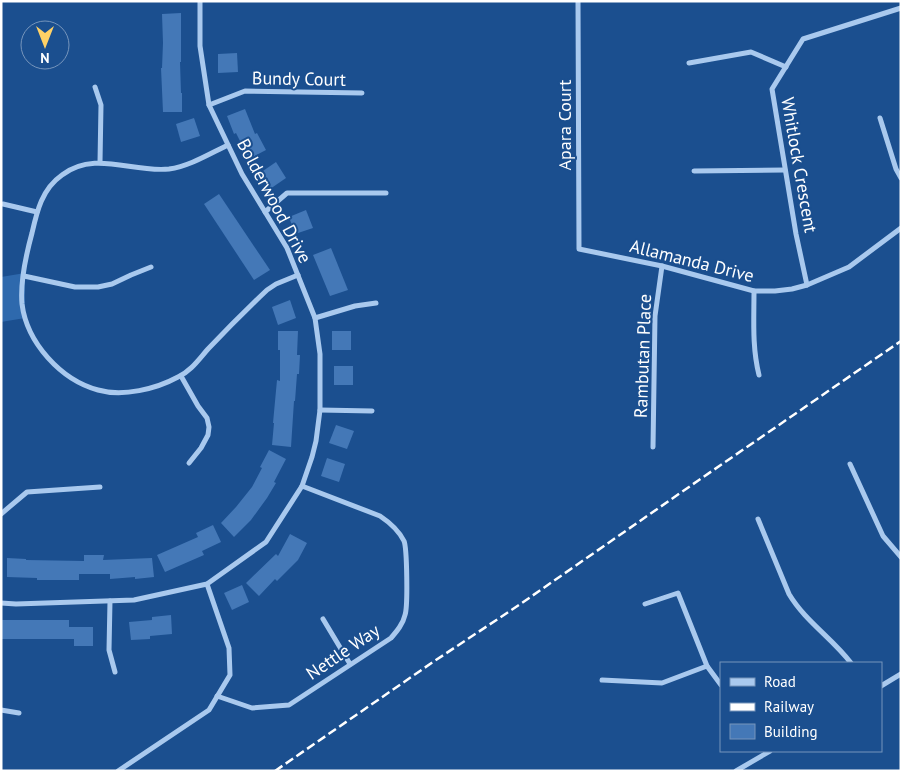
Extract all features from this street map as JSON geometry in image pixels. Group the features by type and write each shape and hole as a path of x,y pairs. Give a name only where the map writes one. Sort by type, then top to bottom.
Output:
{"street":[{"name":"Bolderwood Drive","path":"1,603 134,600 207,584 266,542 302,486 312,457 320,410 320,354 315,318 287,248 242,174 209,105 200,46 200,1"},
{"name":"Apara Court","path":"578,1 579,249"},
{"name":"Whitlock Crescent","path":"807,285 796,234 772,89 803,39 901,8"},
{"path":"689,63 751,52 786,67"},
{"path":"95,87 101,105 100,162"},
{"name":"Bundy Court","path":"209,105 244,91 362,93"},
{"path":"880,118 896,169 901,178"},
{"path":"228,145 198,160 167,169 138,168 100,162 87,163 76,167 55,180 40,201 29,244 24,276 22,290 23,306 32,336 52,363 79,382 98,390 117,393 139,391 160,386 180,376 198,361 267,290 298,275"},
{"path":"694,171 785,170"},
{"path":"264,212 287,193 386,193"},
{"path":"3,204 37,212"},
{"name":"Allamanda Drive","path":"579,249 662,266 754,291 775,291 807,285 849,267 901,228"},
{"name":"Rambutan Place","path":"654,447 656,316 662,266"},
{"path":"24,276 74,287 98,287 112,284 151,267"},
{"path":"754,291 753,333 759,376"},
{"path":"315,318 355,306 376,303"},
{"path":"180,376 207,418 209,427 208,435 190,463"},
{"path":"320,410 372,411"},
{"path":"850,464 883,536 901,557"},
{"name":"Nettle Way","path":"218,696 252,708 289,705 391,638 398,630 406,614 405,545 398,533 380,516 302,486"},
{"path":"1,514 27,492 100,487"},
{"path":"758,519 789,594 795,604 850,662"},
{"path":"118,771 209,710 230,675 229,648 207,584"},
{"path":"645,604 678,593 707,666 720,684"},
{"path":"110,601 109,650 115,672"},
{"path":"324,619 350,664"},
{"path":"602,680 662,683 707,666"},
{"path":"882,685 901,674"},
{"path":"1,710 20,713"},
{"path":"736,771 765,752"}],"shaded area":[{"path":"25,273 25,318 1,322 1,277"}],"building":[{"path":"181,13 182,112 163,112 161,68 163,43 162,14"},
{"path":"237,53 238,72 218,73 218,54"},
{"path":"245,109 255,134 257,133 266,150 249,159 236,133 234,134 227,116"},
{"path":"194,118 200,136 181,142 176,124"},
{"path":"276,162 286,178 270,189 260,173"},
{"path":"219,194 270,270 254,280 204,204"},
{"path":"306,210 313,228 295,234 289,217"},
{"path":"331,248 348,290 330,296 313,255"},
{"path":"290,300 296,318 278,325 272,307"},
{"path":"278,331 298,331 297,355 300,355 299,374 297,374 294,401 291,447 272,445 277,380 280,381"},
{"path":"332,331 351,331 351,350 332,350"},
{"path":"334,366 353,366 353,385 334,385"},
{"path":"336,425 354,431 347,449 329,443"},
{"path":"269,450 286,459 274,482 276,483 267,498 251,520 234,537 221,523 252,487"},
{"path":"327,458 345,464 339,482 321,476"},
{"path":"213,525 221,542 202,551 204,555 165,572 157,555 198,537 196,533"},
{"path":"290,534 307,543 298,560 277,581 275,579 259,596 246,583 276,554 278,556"},
{"path":"84,555 104,555 103,560 152,558 154,577 110,579 110,574 79,574 79,580 37,580 37,578 7,577 7,558 84,561"},
{"path":"242,585 249,602 232,610 224,593"},
{"path":"171,615 172,634 150,636 150,639 131,640 129,622 152,620 152,617"},
{"path":"1,620 69,620 69,627 93,627 93,646 74,646 74,639 1,639"}],"railway":[{"path":"275,771 901,341"}]}
